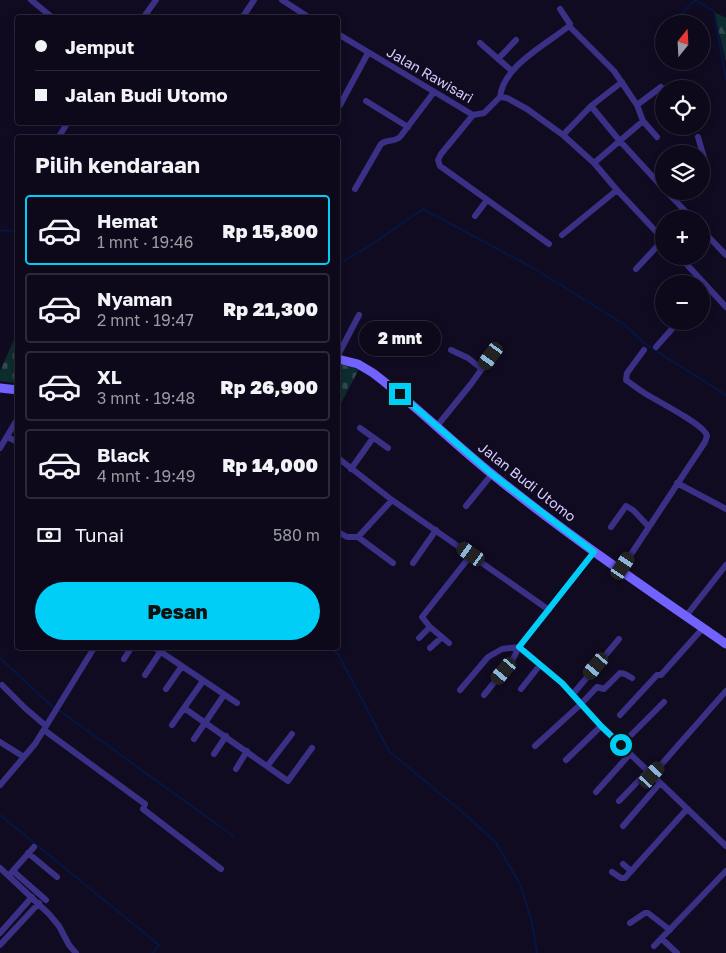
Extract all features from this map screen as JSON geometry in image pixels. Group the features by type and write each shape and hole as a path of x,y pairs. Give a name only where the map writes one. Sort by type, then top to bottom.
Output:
{"street":[{"path":"31,0 49,15"},
{"path":"145,15 156,0"},
{"path":"244,15 254,0"},
{"path":"282,0 300,15"},
{"path":"560,9 567,18 569,26 614,71 637,105 643,121 657,136"},
{"path":"569,26 533,52 512,71 501,91 500,97 507,98 527,109 563,135 594,163 616,190 655,231"},
{"name":"Jalan Rawisari","path":"340,35 473,115 484,113 500,97"},
{"path":"498,59 516,40"},
{"path":"480,43 512,71"},
{"path":"340,105 368,53"},
{"path":"563,135 591,106 622,82"},
{"path":"355,188 381,144 384,141 398,139 434,92"},
{"path":"637,105 655,92"},
{"path":"366,101 408,128"},
{"path":"591,106 619,140 655,178"},
{"path":"473,115 441,154 438,163 548,244"},
{"path":"594,163 643,121"},
{"path":"698,137 700,145"},
{"path":"562,235 616,190"},
{"path":"475,216 487,200"},
{"path":"675,200 685,210"},
{"path":"710,238 726,255"},
{"path":"636,269 655,249"},
{"path":"686,265 694,275"},
{"path":"710,292 726,307"},
{"path":"340,353 360,315"},
{"path":"656,347 672,330"},
{"path":"451,350 468,358 482,369"},
{"path":"620,570 705,442 707,433 675,409 646,394 626,380 627,374 644,350"},
{"path":"437,426 491,356"},
{"name":"Jalan Budi Utomo","path":"340,358 358,364 373,373 492,474 594,552 726,644"},
{"path":"0,388 15,390"},
{"path":"0,448 15,423"},
{"path":"360,428 388,448"},
{"path":"7,437 15,441"},
{"path":"352,468 373,438"},
{"path":"340,459 392,500 549,610"},
{"path":"466,506 492,474"},
{"path":"677,483 726,509"},
{"path":"340,533 351,538 358,537 392,500"},
{"path":"611,527 624,507 627,506 649,527"},
{"path":"413,562 436,530"},
{"path":"358,537 393,563"},
{"path":"484,695 513,659 519,647 594,552"},
{"path":"449,643 424,621 422,616 471,554"},
{"path":"686,616 726,565"},
{"path":"419,638 430,627"},
{"path":"620,715 657,675 661,676 703,628"},
{"path":"430,648 442,637"},
{"path":"573,694 619,639"},
{"path":"460,690 488,657 502,649 519,647 573,694 601,726 725,844"},
{"path":"0,785 24,758 45,728 93,650"},
{"path":"124,659 130,650"},
{"path":"145,675 158,650 237,703"},
{"path":"521,689 540,665"},
{"path":"166,689 182,666"},
{"path":"535,746 597,687 604,689 620,673 632,678"},
{"path":"9,680 1,686 45,728 145,804 143,809 221,869"},
{"path":"172,725 203,681"},
{"path":"619,801 650,773 726,691"},
{"path":"194,739 224,695"},
{"path":"621,745 664,702"},
{"path":"184,708 268,765 288,781 312,748"},
{"path":"566,760 601,726"},
{"path":"268,765 292,734"},
{"path":"214,754 226,736"},
{"path":"0,742 24,758"},
{"path":"236,769 247,751"},
{"path":"596,792 630,754"},
{"path":"623,826 660,783"},
{"path":"612,872 623,879 687,809"},
{"path":"11,873 34,846"},
{"path":"28,853 57,877"},
{"path":"623,864 631,871"},
{"path":"0,868 11,873 46,900"},
{"path":"654,946 726,871"},
{"path":"11,873 54,920 64,938 76,953"},
{"path":"0,933 32,897"},
{"path":"0,945 39,903"},
{"path":"630,923 648,913 670,930"},
{"path":"17,914 23,920"},
{"path":"662,939 677,953"}],"green space":[{"path":"714,12 726,18 726,62"},
{"path":"15,337 15,383 0,381 0,371"},
{"path":"340,364 359,369 340,405"}],"waterway":[{"path":"695,0 714,11 726,80"},
{"path":"680,15 694,1"},
{"path":"340,263 369,246 423,209 535,269 625,325 645,344 726,395"},
{"path":"0,231 10,230 15,232"},
{"path":"333,650 338,654 389,751 467,816 496,843 520,884 532,922 537,953"},
{"path":"0,658 54,708"},
{"path":"60,711 233,836"},
{"path":"0,815 159,945 153,953"}],"route":[{"path":"400,394 492,474 594,552 519,647 562,683 621,745"}]}
